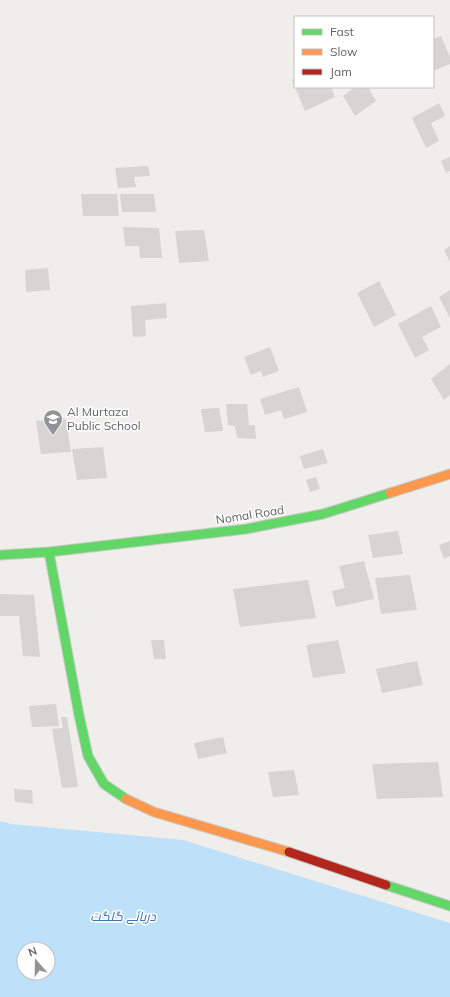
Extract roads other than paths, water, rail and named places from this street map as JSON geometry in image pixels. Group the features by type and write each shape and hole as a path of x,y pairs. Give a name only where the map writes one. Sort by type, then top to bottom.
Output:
{"main road":[{"name":"Nomal Road","path":"0,555 49,552 246,529 323,514 450,474"},
{"path":"49,552 88,756 104,784 122,797 154,812 270,845 450,906"}],"water":[{"name":"دریائے گلگت","path":"0,821 11,824 183,840 450,923 450,997 0,997"}],"place":[{"name":"Al Murtaza Public School","path":"53,436"}]}
